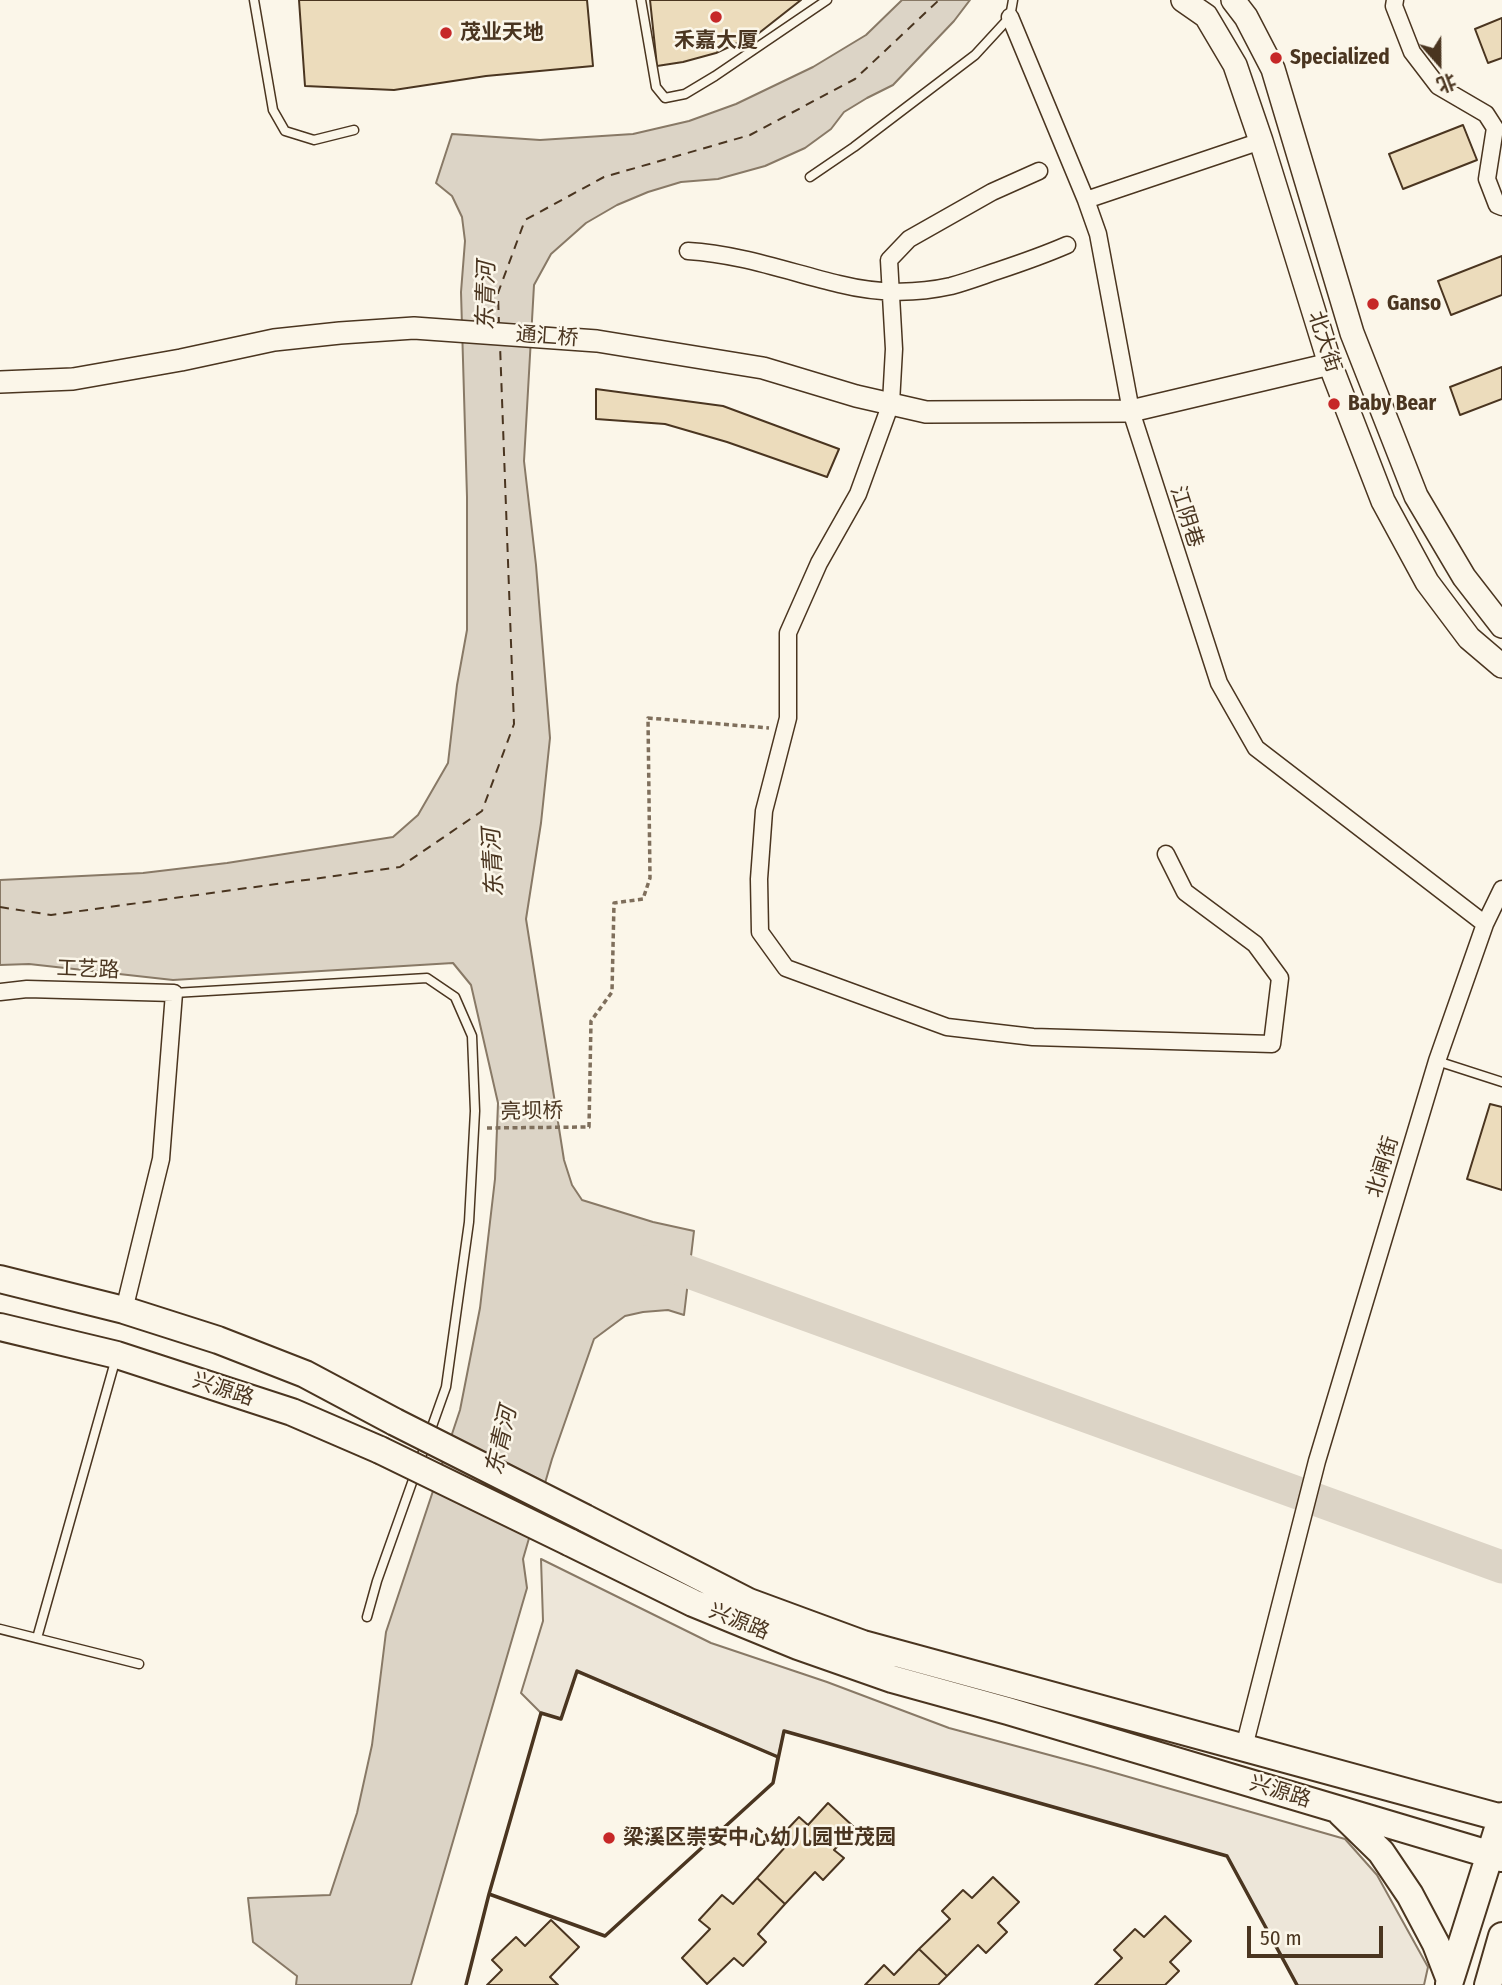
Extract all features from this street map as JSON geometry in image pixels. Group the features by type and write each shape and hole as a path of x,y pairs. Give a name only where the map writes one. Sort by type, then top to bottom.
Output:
{"main road":[{"name":"北大街","path":"1183,0 1209,8 1235,65 1329,363 1383,502 1427,582 1469,638 1502,666"},
{"name":"北大街","path":"1233,0 1246,17 1273,69 1352,333 1416,496 1464,577 1502,626"},
{"name":"兴源路","path":"0,1279 124,1310 218,1340 305,1374 749,1602 863,1644 1502,1817"},
{"name":"兴源路","path":"0,1327 117,1355 292,1412 380,1450 693,1603 798,1646 892,1679 1021,1714 1495,1856"},
{"path":"1338,1810 1381,1852 1410,1895 1436,1944 1450,1983"},
{"path":"1450,1983 1495,1856 1502,1817"},
{"path":"1488,1985 1502,1936"}],"street":[{"path":"1395,0 1394,6 1412,52 1438,86 1486,114 1495,128 1487,179 1497,205 1502,207"},
{"name":"江阴巷","path":"1010,17 1098,234 1130,411 1219,683 1256,748 1485,924"},
{"path":"1086,200 1261,141"},
{"path":"1039,171 992,192 909,239 889,260 894,349 891,403 858,494 819,563 788,633 788,718 764,811 759,879 760,932 786,968 947,1027 1033,1037 1272,1044 1280,978 1255,944 1185,892 1166,854"},
{"path":"688,251 717,253 842,285 890,292 921,291 953,285 1043,256 1067,245"},
{"name":"通汇桥","path":"0,382 73,379 274,340 340,332 414,328 597,341 763,368 856,396 926,412 1130,411 1329,363"},
{"name":"北闸街","path":"1244,1747 1317,1461 1437,1061 1485,924 1502,890"},
{"name":"工艺路","path":"0,992 27,989 174,993"},
{"path":"124,1310 161,1159 174,993"}],"lane":[{"path":"254,0 272,110 285,131 314,140 354,130"},
{"path":"641,0 656,87 665,98 685,94 715,76 827,0"},
{"path":"810,177 975,55 1010,17 1013,0"},
{"path":"174,993 427,978 455,997 472,1036 475,1111 469,1222 446,1387 377,1581 367,1617"},
{"path":"1437,1061 1502,1083"},
{"path":"37,1638 117,1355"},
{"path":"0,1629 139,1664"}],"path":[{"name":"亮坝桥","path":"474,1128 589,1127 591,1021 612,992 614,903 643,899 650,878 648,718 785,730"}],"shaded area":[{"path":"541,1559 711,1643 827,1682 949,1728 1345,1839 1377,1875 1428,1967 1424,1985 1297,1985 1227,1856 784,1731 778,1757 577,1672 561,1719 541,1713 521,1693 543,1621"}],"water":[{"name":"东青河","path":"902,0 970,0 954,21 893,85 844,112 831,129 805,148 765,166 718,179 681,182 617,205 586,223 551,254 534,285 524,461 536,565 550,738 541,823 526,919 564,1160 572,1185 582,1200 653,1222 694,1231 684,1315 668,1310 625,1316 594,1339 552,1459 523,1559 527,1588 411,1985 296,1985 297,1976 253,1942 248,1898 330,1895 357,1813 372,1745 386,1632 460,1410 480,1308 495,1179 498,1103 471,985 453,963 173,980 29,964 0,965 0,880 143,873 227,863 393,837 418,815 448,763 457,685 467,630 467,497 461,292 465,241 462,217 452,196 436,183 452,134 540,140 633,134 689,121 736,104 813,67 866,35"}],"building":[{"name":"茂业天地","path":"299,0 587,0 593,66 486,76 394,90 305,86"},
{"name":"禾嘉大厦","path":"650,0 801,0 759,33 716,53 657,66"},
{"path":"1502,18 1502,58 1488,63 1475,29"},
{"path":"1463,125 1477,160 1403,189 1389,154"},
{"path":"1502,256 1502,295 1451,315 1438,281"},
{"path":"1502,367 1502,399 1460,415 1450,387"},
{"path":"596,389 723,406 839,449 827,477 727,442 665,424 596,419"},
{"path":"1490,1104 1502,1107 1502,1190 1467,1179"},
{"path":"828,1803 855,1828 834,1850 844,1858 823,1880 815,1872 785,1904 757,1878 786,1846 778,1839 799,1817 808,1825"},
{"path":"993,1877 1019,1902 998,1923 1007,1932 986,1953 978,1945 947,1976 919,1949 950,1919 942,1911 963,1890 972,1898"},
{"path":"757,1878 785,1904 758,1934 766,1942 743,1966 734,1958 707,1984 682,1958 710,1929 699,1920 722,1895 733,1904"},
{"path":"1165,1916 1191,1941 1170,1962 1179,1971 1165,1985 1095,1985 1122,1958 1114,1950 1135,1929 1144,1937"},
{"path":"551,1920 579,1947 550,1977 558,1985 487,1985 502,1970 492,1960 516,1937 525,1946"},
{"path":"919,1949 947,1976 938,1985 865,1985 884,1965 894,1975"}],"waterway":[{"path":"645,1262 675,1267 1502,1567"}],"ferry route":[{"path":"499,326 498,293 525,220 604,177 750,135 855,79 939,0"},
{"path":"0,907 51,915 400,867 482,811 514,724 500,345"}],"wall":[{"path":"577,1671 778,1757 773,1783 605,1936 489,1894 541,1713 561,1719 577,1671"},
{"path":"466,1985 489,1894 605,1936 773,1783 784,1731 1227,1856 1297,1985"}],"place":[{"name":"禾嘉大厦","path":"716,17"},
{"name":"茂业天地","path":"446,33"},
{"name":"Specialized","path":"1276,58"},
{"name":"Ganso","path":"1373,304"},
{"name":"Baby Bear","path":"1334,404"},
{"name":"梁溪区崇安中心幼儿园世茂园","path":"609,1838"}]}
